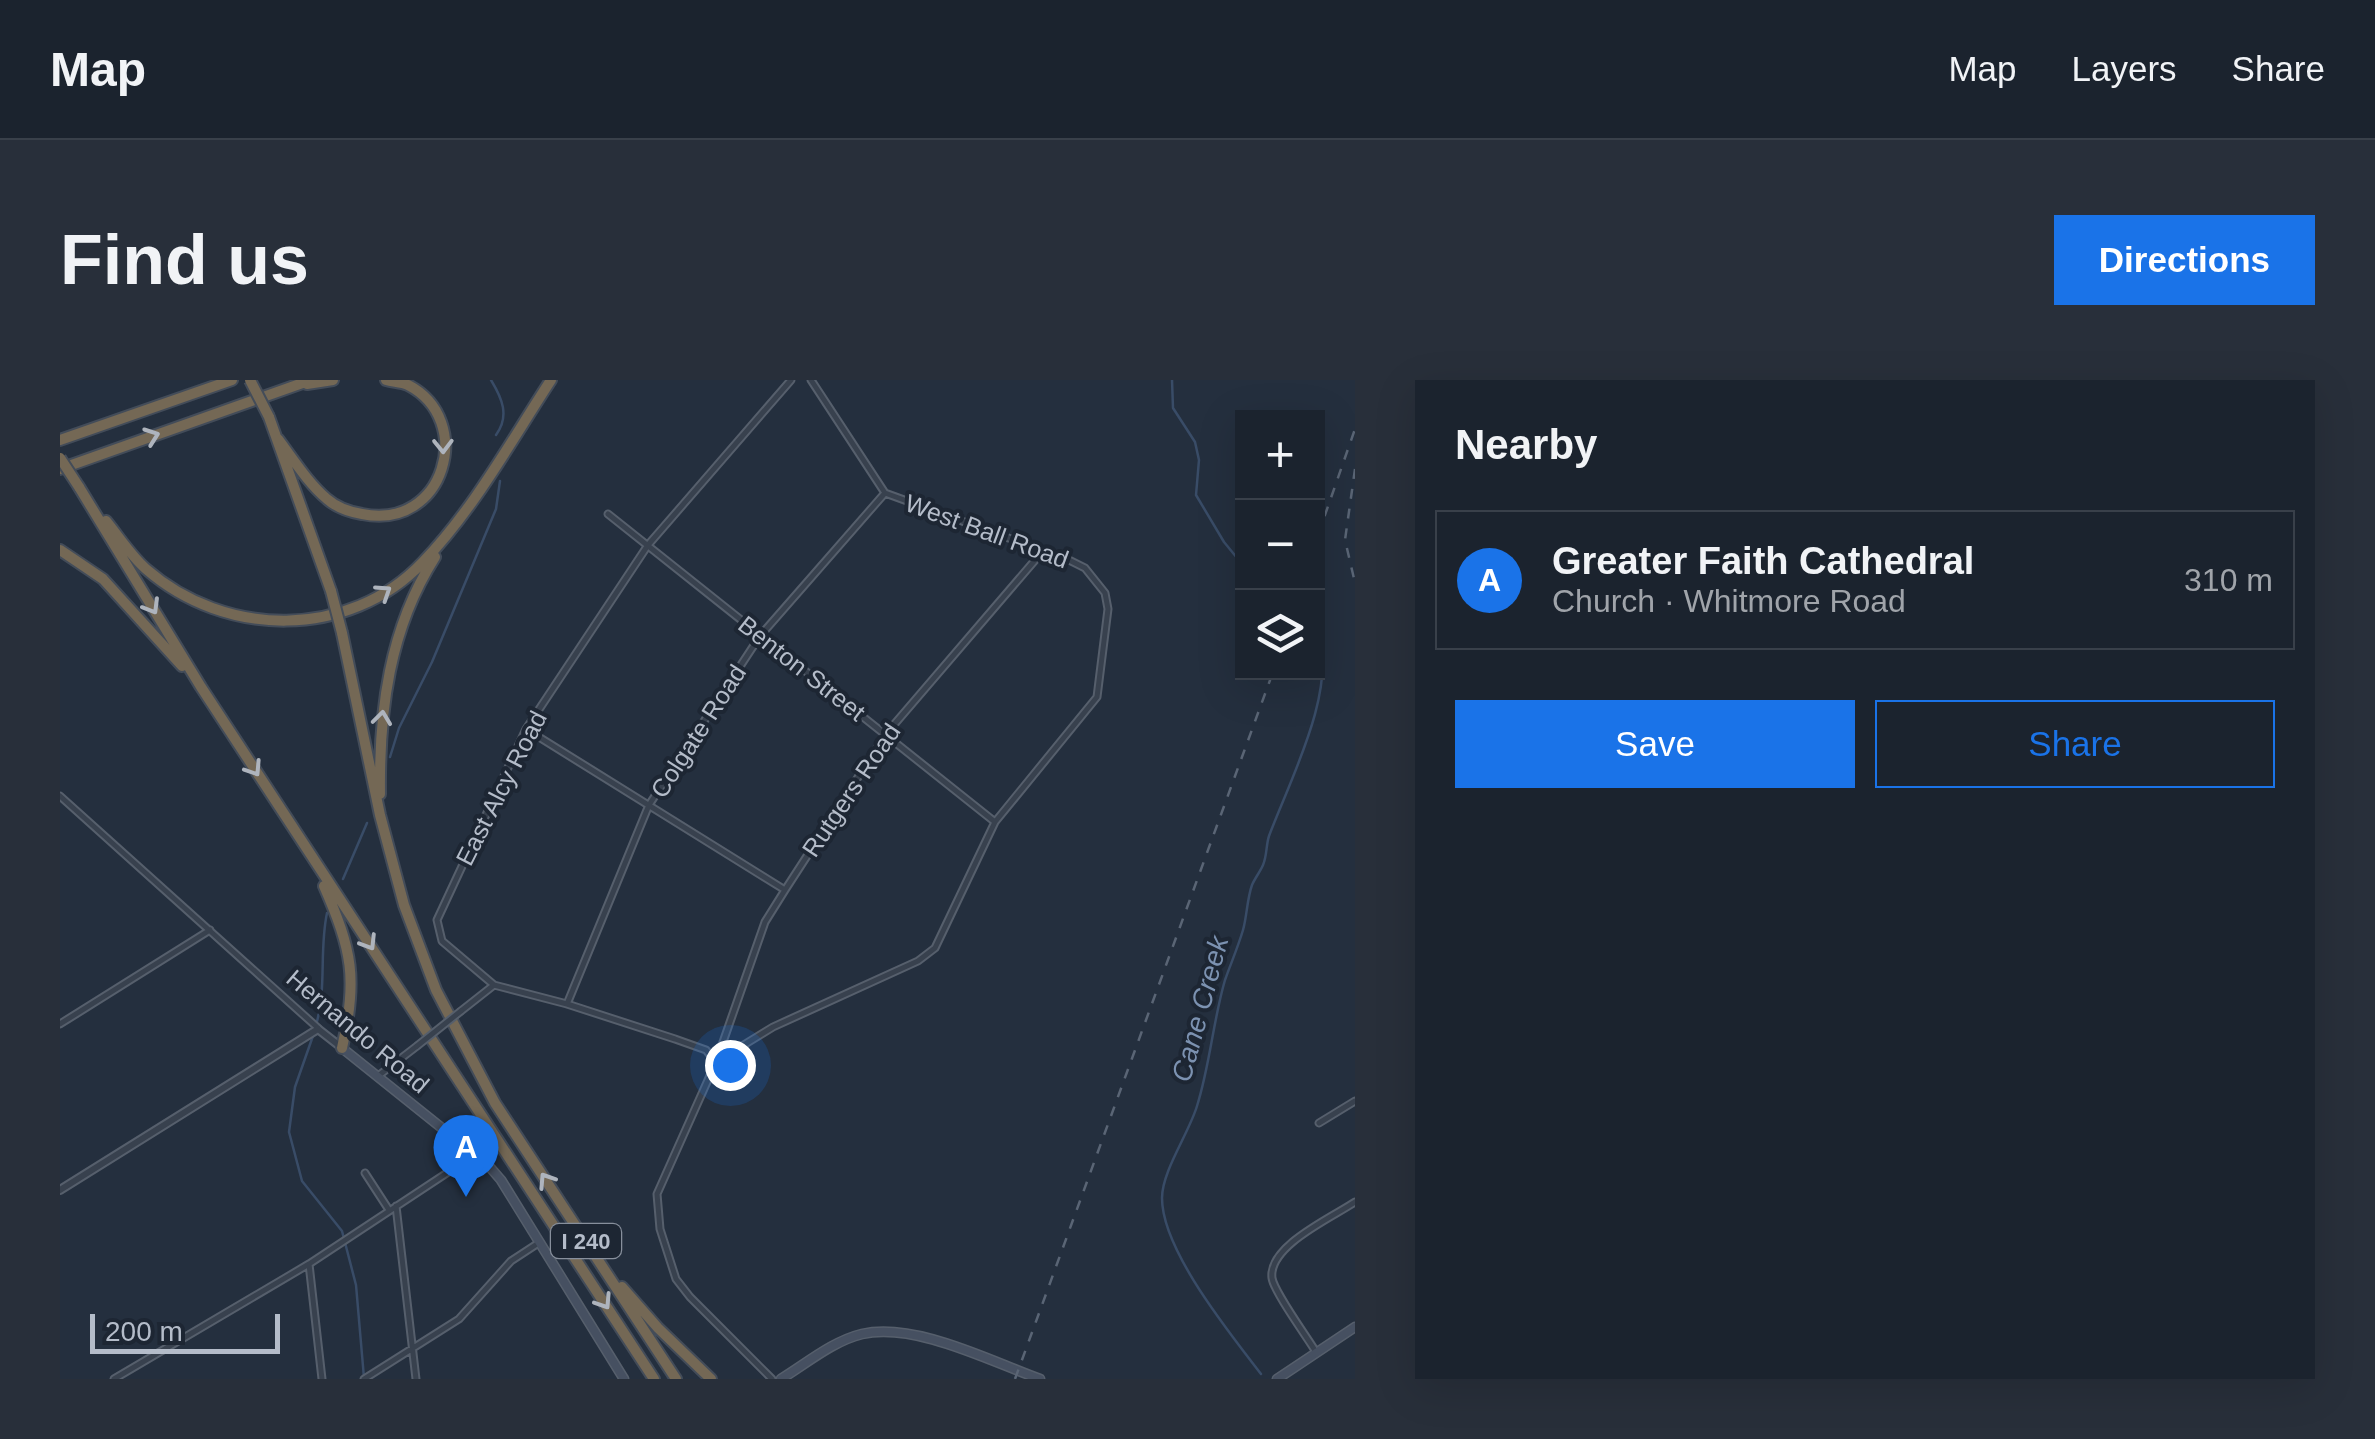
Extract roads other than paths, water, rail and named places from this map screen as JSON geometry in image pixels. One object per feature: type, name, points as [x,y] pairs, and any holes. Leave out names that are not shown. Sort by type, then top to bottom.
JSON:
[{"type":"highway","points":[[60,440],[232,380]]},
{"type":"highway","name":"I 240","points":[[250,380],[278,439],[331,592],[380,816],[404,905],[436,990],[495,1102],[676,1379]]},
{"type":"highway","points":[[60,469],[311,380]]},
{"type":"highway","points":[[291,387],[333,380]]},
{"type":"highway","points":[[278,439],[328,500],[352,512],[377,517],[401,514],[423,502],[445,460],[445,433],[434,408],[409,386],[386,380]]},
{"type":"highway","points":[[380,816],[380,731],[388,668],[421,582],[551,380]]},
{"type":"highway","points":[[60,458],[201,688]]},
{"type":"highway","points":[[81,490],[144,567],[177,592],[203,606],[258,621],[303,620],[358,608],[422,564],[461,516]]},
{"type":"highway","points":[[60,550],[103,579],[201,688]]},
{"type":"highway","name":"I 240","points":[[201,688],[654,1379]]},
{"type":"highway","points":[[314,862],[343,934],[352,972],[351,1007],[342,1048]]},
{"type":"highway","points":[[602,1266],[658,1328],[712,1379]]},
{"type":"main road","name":"Hernando Road","points":[[342,1048],[501,1180],[624,1379]]},
{"type":"main road","points":[[1278,1379],[1355,1327]]},
{"type":"main road","points":[[782,1379],[838,1343],[862,1334],[893,1331],[917,1335],[1040,1379]]},
{"type":"street","name":"East Alcy Road","points":[[494,984],[442,942],[437,920],[526,730],[648,546],[791,380]]},
{"type":"street","name":"West Ball Road","points":[[811,380],[884,493],[1086,568],[1105,593],[1108,608],[1097,697],[1013,796],[996,822]]},
{"type":"street","name":"Colgate Road","points":[[567,1004],[649,804],[760,636],[884,493]]},
{"type":"street","name":"Benton Street","points":[[608,514],[996,822]]},
{"type":"street","name":"Rutgers Road","points":[[772,1379],[676,1279],[660,1229],[657,1194],[716,1062],[765,922],[784,890],[886,734],[1043,551]]},
{"type":"street","points":[[526,730],[784,890]]},
{"type":"street","name":"Hernando Road","points":[[60,796],[342,1048]]},
{"type":"street","points":[[378,1076],[494,984],[706,1050],[716,1062],[774,1026],[928,955],[996,822]]},
{"type":"street","points":[[60,1024],[210,930]]},
{"type":"street","points":[[60,1190],[318,1029]]},
{"type":"street","points":[[1319,1124],[1355,1101]]},
{"type":"street","points":[[114,1379],[309,1264],[462,1163],[470,1151]]},
{"type":"street","points":[[365,1173],[389,1210]]},
{"type":"street","points":[[1316,1352],[1272,1281],[1273,1265],[1281,1250],[1355,1202]]},
{"type":"street","points":[[396,1206],[416,1379]]},
{"type":"street","points":[[364,1379],[459,1318],[510,1261],[540,1242]]},
{"type":"street","points":[[309,1264],[322,1379]]},
{"type":"waterway","points":[[491,380],[503,407],[503,421],[496,435]]},
{"type":"waterway","name":"Cane Creek","points":[[1172,380],[1173,408],[1195,442],[1199,460],[1196,495],[1235,555]]},
{"type":"waterway","points":[[390,757],[399,728],[432,662],[496,509],[500,481]]},
{"type":"waterway","name":"Cane Creek","points":[[1261,1374],[1185,1265],[1165,1219],[1162,1198],[1166,1176],[1197,1106],[1221,996],[1243,930],[1252,885],[1299,763],[1322,680]]},
{"type":"waterway","points":[[343,879],[367,823]]},
{"type":"waterway","points":[[316,1025],[327,913]]},
{"type":"waterway","points":[[314,1033],[295,1087],[289,1132],[302,1181],[342,1231],[356,1285],[364,1378]]},
{"type":"railway","points":[[1325,515],[1355,429]]},
{"type":"railway","points":[[1355,469],[1345,540],[1355,583]]},
{"type":"railway","points":[[1015,1379],[1270,680]]},
{"type":"place","name":"Greater Faith Cathedral","points":[[466,1197]]}]
